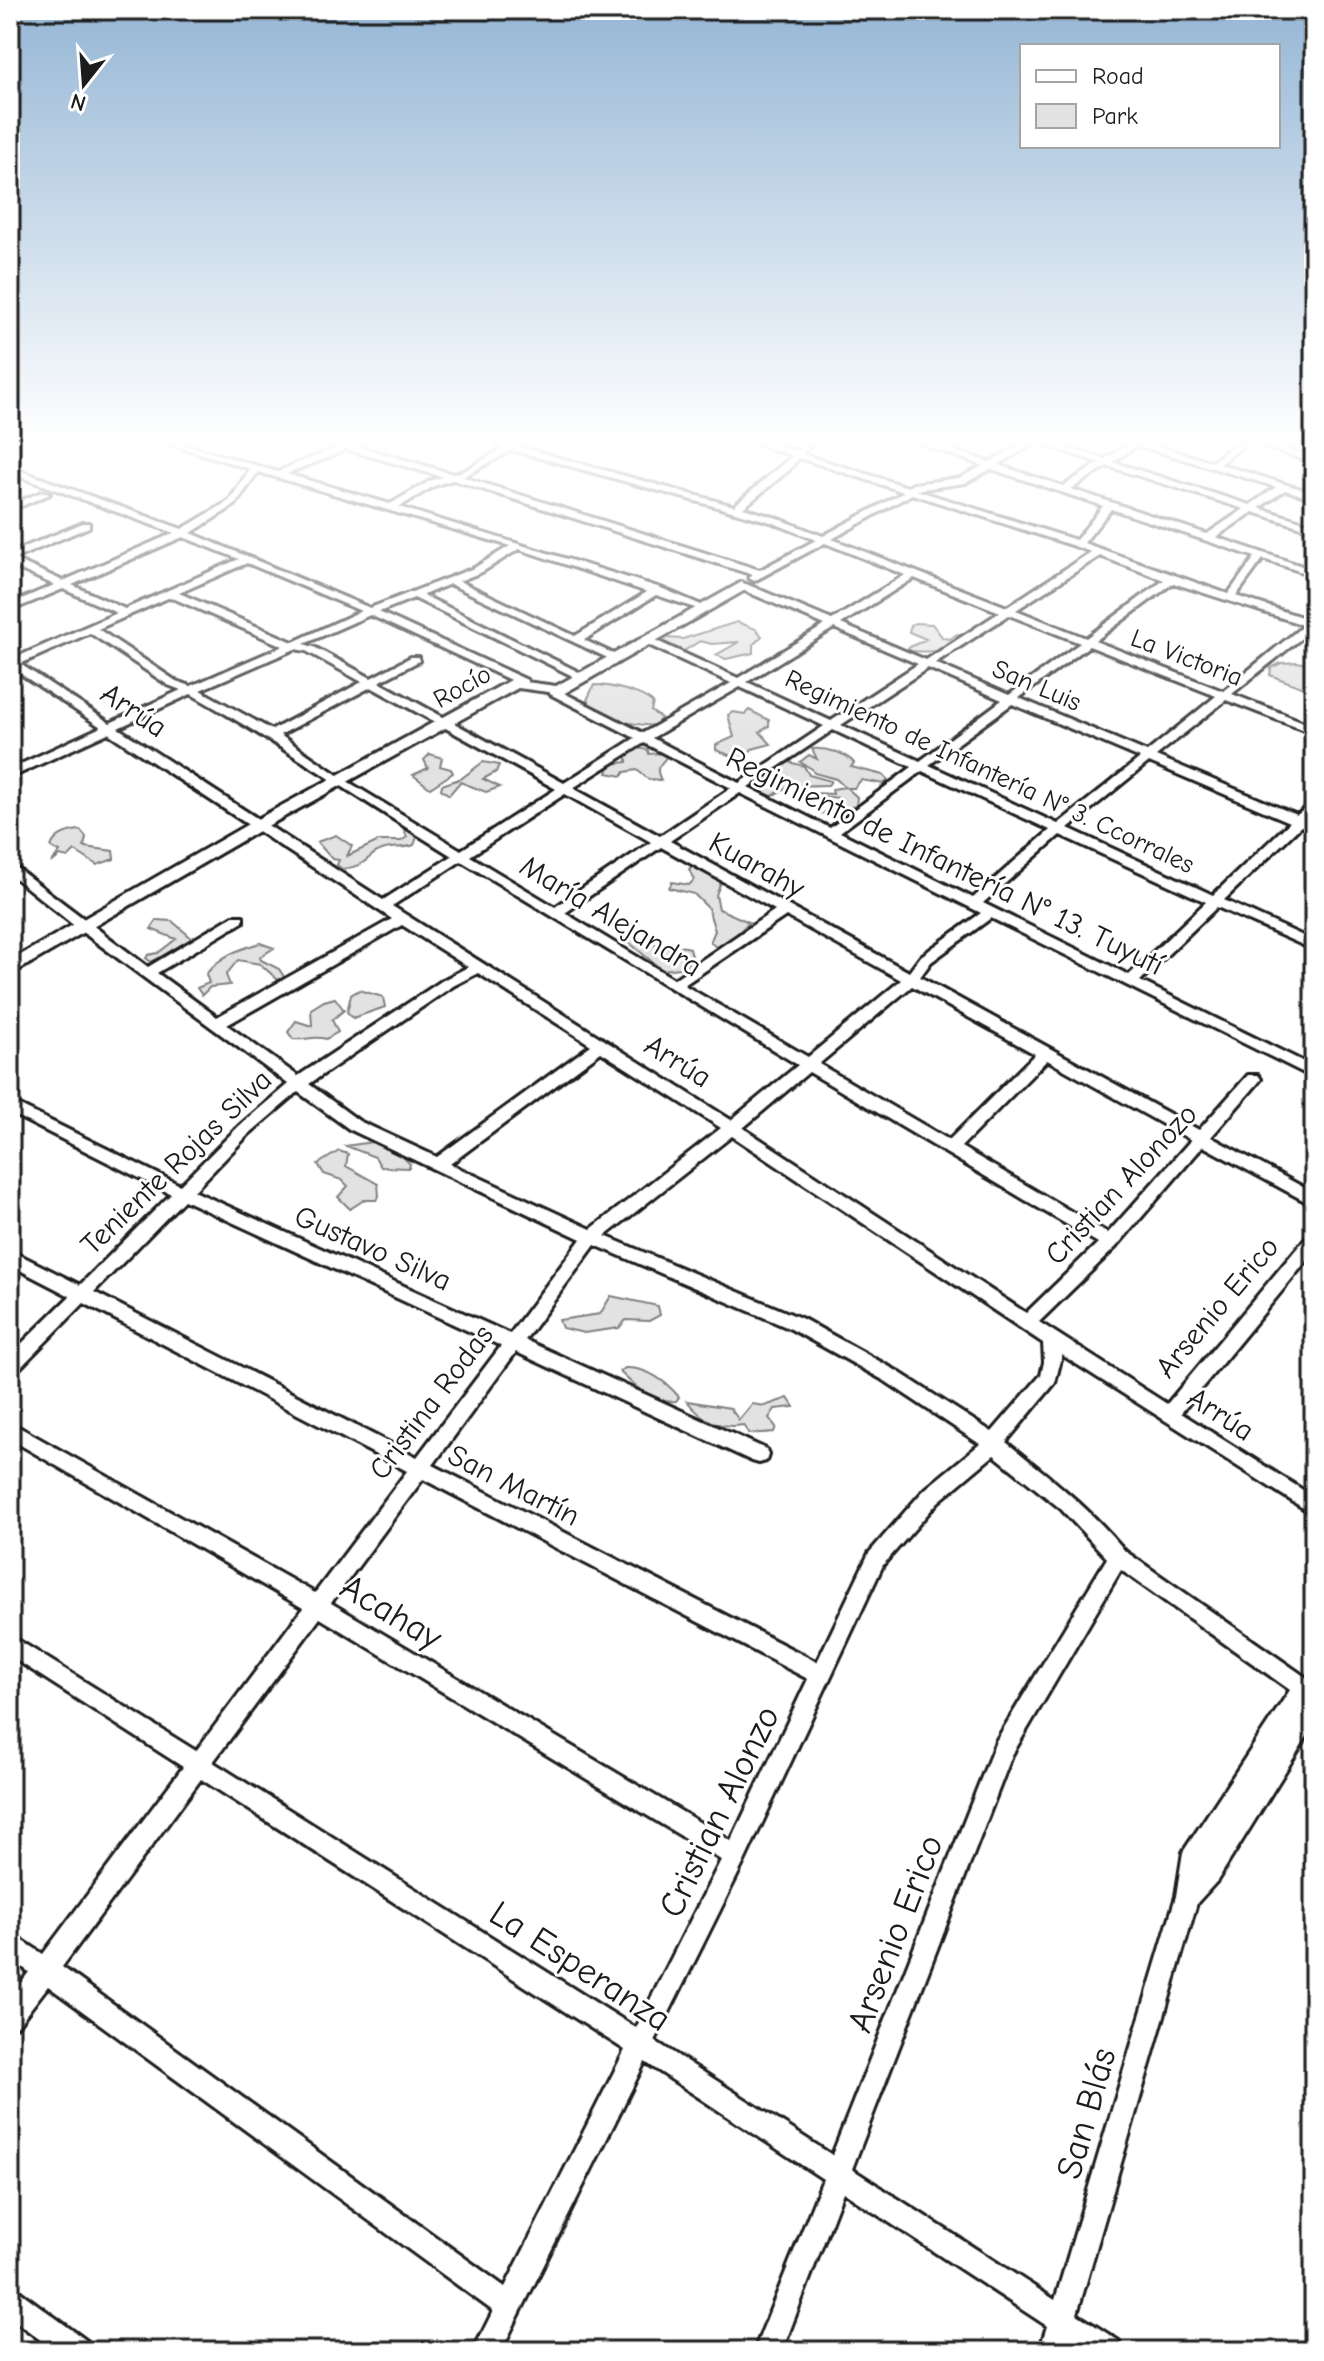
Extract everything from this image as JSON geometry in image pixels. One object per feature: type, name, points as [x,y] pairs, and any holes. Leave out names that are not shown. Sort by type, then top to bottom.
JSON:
[{"type":"main road","points":[[554,692],[742,586]]},
{"type":"main road","name":"Rocío","points":[[10,969],[256,826],[523,682],[554,692]]},
{"type":"street","points":[[10,608],[135,554]]},
{"type":"street","points":[[232,554],[523,682]]},
{"type":"street","points":[[11,772],[369,612],[478,570],[503,554]]},
{"type":"street","points":[[546,554],[701,607]]},
{"type":"street","points":[[698,554],[761,574]]},
{"type":"street","points":[[742,586],[797,554]]},
{"type":"street","name":"La Victoria","points":[[858,554],[1314,730]]},
{"type":"street","points":[[555,913],[831,726],[1096,554]]},
{"type":"street","points":[[1105,554],[1313,625]]},
{"type":"street","points":[[1255,554],[1314,573]]},
{"type":"street","points":[[1230,598],[1260,556]]},
{"type":"street","points":[[10,559],[125,613]]},
{"type":"street","points":[[11,663],[246,560]]},
{"type":"street","points":[[383,906],[647,740],[676,727],[682,718],[912,575]]},
{"type":"street","points":[[832,832],[1172,579]]},
{"type":"street","points":[[449,580],[614,658]]},
{"type":"street","name":"San Luis","points":[[742,586],[1314,827]]},
{"type":"street","points":[[576,640],[657,590]]},
{"type":"street","points":[[414,594],[581,677]]},
{"type":"street","name":"Kuarahy","points":[[167,595],[177,596],[295,646],[310,649],[564,792],[1314,1200]]},
{"type":"street","points":[[976,903],[1058,830],[1223,694],[1313,625]]},
{"type":"street","name":"María Alejandra","points":[[91,629],[172,683],[191,690],[272,735],[338,781],[674,985],[1110,1242]]},
{"type":"street","name":"Regimiento de Infantería N° 3. Ccorrales","points":[[646,640],[1314,946]]},
{"type":"street","points":[[272,735],[415,659]]},
{"type":"street","name":"Arrúa","points":[[11,663],[256,826],[732,1128],[1052,1340],[1314,1507]]},
{"type":"street","name":"Regimiento de Infantería N° 13. Tuyutí","points":[[554,692],[740,788],[1314,1072]]},
{"type":"street","points":[[1130,982],[1213,899],[1314,806]]},
{"type":"street","points":[[10,867],[82,925],[354,1125],[592,1237],[797,1324],[891,1376],[993,1444],[1068,1503],[1118,1557],[1311,1696]]},
{"type":"street","points":[[674,985],[785,910]]},
{"type":"street","name":"Cristina Rodas","points":[[10,2017],[592,1237],[808,1065],[911,979],[926,959],[992,911]]},
{"type":"street","points":[[149,972],[238,919]]},
{"type":"street","points":[[217,1024],[402,919]]},
{"type":"street","name":"Teniente Rojas Silva","points":[[10,1367],[244,1130],[298,1084],[448,983],[478,967]]},
{"type":"street","points":[[440,1163],[601,1045]]},
{"type":"street","points":[[950,1149],[1046,1052]]},
{"type":"street","name":"Cristian Alonozo","points":[[1027,1323],[1110,1242],[1253,1079]]},
{"type":"street","name":"Gustavo Silva","points":[[10,1106],[181,1192],[759,1455]]},
{"type":"street","name":"Arsenio Erico","points":[[1169,1414],[1314,1240]]},
{"type":"street","name":"San Martín","points":[[10,1257],[822,1675]]},
{"type":"street","name":"Cristian Alonzo","points":[[487,2351],[735,1856],[876,1559],[931,1496],[993,1444],[1049,1378],[1053,1362],[1052,1340]]},
{"type":"street","name":"Acahay","points":[[10,1430],[317,1605],[735,1856]]},
{"type":"street","name":"Arsenio Erico","points":[[768,2351],[1004,1749],[1118,1557]]},
{"type":"street","name":"La Esperanza","points":[[10,1645],[640,2045],[1109,2351]]},
{"type":"street","name":"San Blás","points":[[1053,2351],[1187,1896],[1209,1873],[1311,1696]]},
{"type":"street","points":[[10,1944],[509,2306]]},
{"type":"street","points":[[10,2300],[77,2351]]},
{"type":"green space","points":[[737,622],[756,629],[762,636],[753,645],[753,653],[726,659],[716,655],[739,642],[712,644],[700,641],[682,652],[664,641],[667,638],[683,639]]},
{"type":"green space","points":[[915,623],[932,624],[943,638],[950,639],[957,634],[963,636],[946,649],[911,651],[908,648],[926,639],[909,632]]},
{"type":"green space","points":[[1281,663],[1314,665],[1314,692],[1270,675],[1271,668]]},
{"type":"green space","points":[[594,685],[634,692],[653,703],[651,711],[661,718],[655,726],[608,717],[587,700]]},
{"type":"green space","points":[[749,710],[769,720],[769,726],[760,732],[771,744],[752,749],[742,760],[716,750],[716,745],[734,737],[728,715],[733,712],[745,714]]},
{"type":"green space","points":[[634,747],[648,750],[649,754],[667,756],[658,769],[661,780],[648,779],[637,770],[625,772],[622,776],[607,773],[610,764],[627,762],[627,752]]},
{"type":"green space","points":[[812,749],[840,753],[854,763],[851,767],[883,775],[888,780],[884,784],[861,780],[854,788],[847,788],[857,797],[856,806],[824,813],[841,798],[812,793],[833,794],[832,789],[845,787],[836,779],[814,773],[800,762],[809,755],[817,759]]},
{"type":"green space","points":[[430,754],[442,758],[440,766],[451,769],[453,773],[430,788],[413,775],[428,768],[424,760]]},
{"type":"green space","points":[[483,762],[499,765],[496,772],[483,779],[500,787],[486,792],[460,782],[449,795],[441,789],[442,785],[462,778]]},
{"type":"green space","points":[[789,762],[804,766],[809,775],[831,781],[828,785],[789,786],[772,796],[759,790],[762,781],[775,776],[775,771]]},
{"type":"green space","points":[[80,830],[86,837],[84,847],[113,851],[114,859],[97,865],[75,851],[68,858],[60,856],[51,863],[60,852],[51,847],[56,839]]},
{"type":"green space","points":[[404,830],[419,832],[414,845],[382,850],[363,863],[342,869],[337,865],[339,860],[332,859],[317,842],[336,835],[352,846],[347,856],[379,841],[401,841],[407,837]]},
{"type":"green space","points":[[694,865],[722,879],[716,895],[719,909],[749,922],[725,946],[716,947],[710,942],[715,931],[708,908],[694,894],[669,888],[672,882],[689,885],[694,880],[689,869]]},
{"type":"green space","points":[[157,920],[172,921],[195,941],[151,962],[146,958],[148,955],[158,953],[176,939],[151,929]]},
{"type":"green space","points":[[624,935],[666,947],[690,948],[693,960],[680,968],[662,970]]},
{"type":"green space","points":[[260,943],[274,948],[260,957],[261,960],[279,969],[286,980],[277,979],[260,964],[238,960],[226,975],[230,985],[210,987],[202,995],[197,988],[209,983],[206,974],[218,962]]},
{"type":"green space","points":[[359,990],[383,997],[385,1007],[353,1018],[347,1012],[351,995]]},
{"type":"green space","points":[[335,998],[344,1010],[332,1020],[338,1032],[326,1039],[293,1039],[288,1032],[296,1021],[312,1026],[311,1009]]},
{"type":"green space","points":[[372,1142],[403,1157],[410,1164],[409,1168],[381,1167],[375,1157],[346,1146]]},
{"type":"green space","points":[[339,1151],[348,1154],[346,1166],[378,1184],[379,1196],[376,1200],[364,1200],[350,1209],[338,1197],[348,1186],[342,1180],[324,1174],[318,1164]]},
{"type":"green space","points":[[611,1296],[658,1306],[660,1315],[649,1321],[626,1320],[619,1328],[584,1333],[562,1328],[559,1320],[600,1314]]},
{"type":"green space","points":[[625,1368],[655,1376],[679,1397],[676,1401],[667,1401],[645,1393],[620,1372]]},
{"type":"green space","points":[[788,1398],[794,1407],[775,1409],[769,1418],[776,1427],[774,1432],[749,1434],[743,1425],[726,1426],[712,1422],[687,1401],[730,1408],[739,1420],[752,1404],[765,1406]]}]
